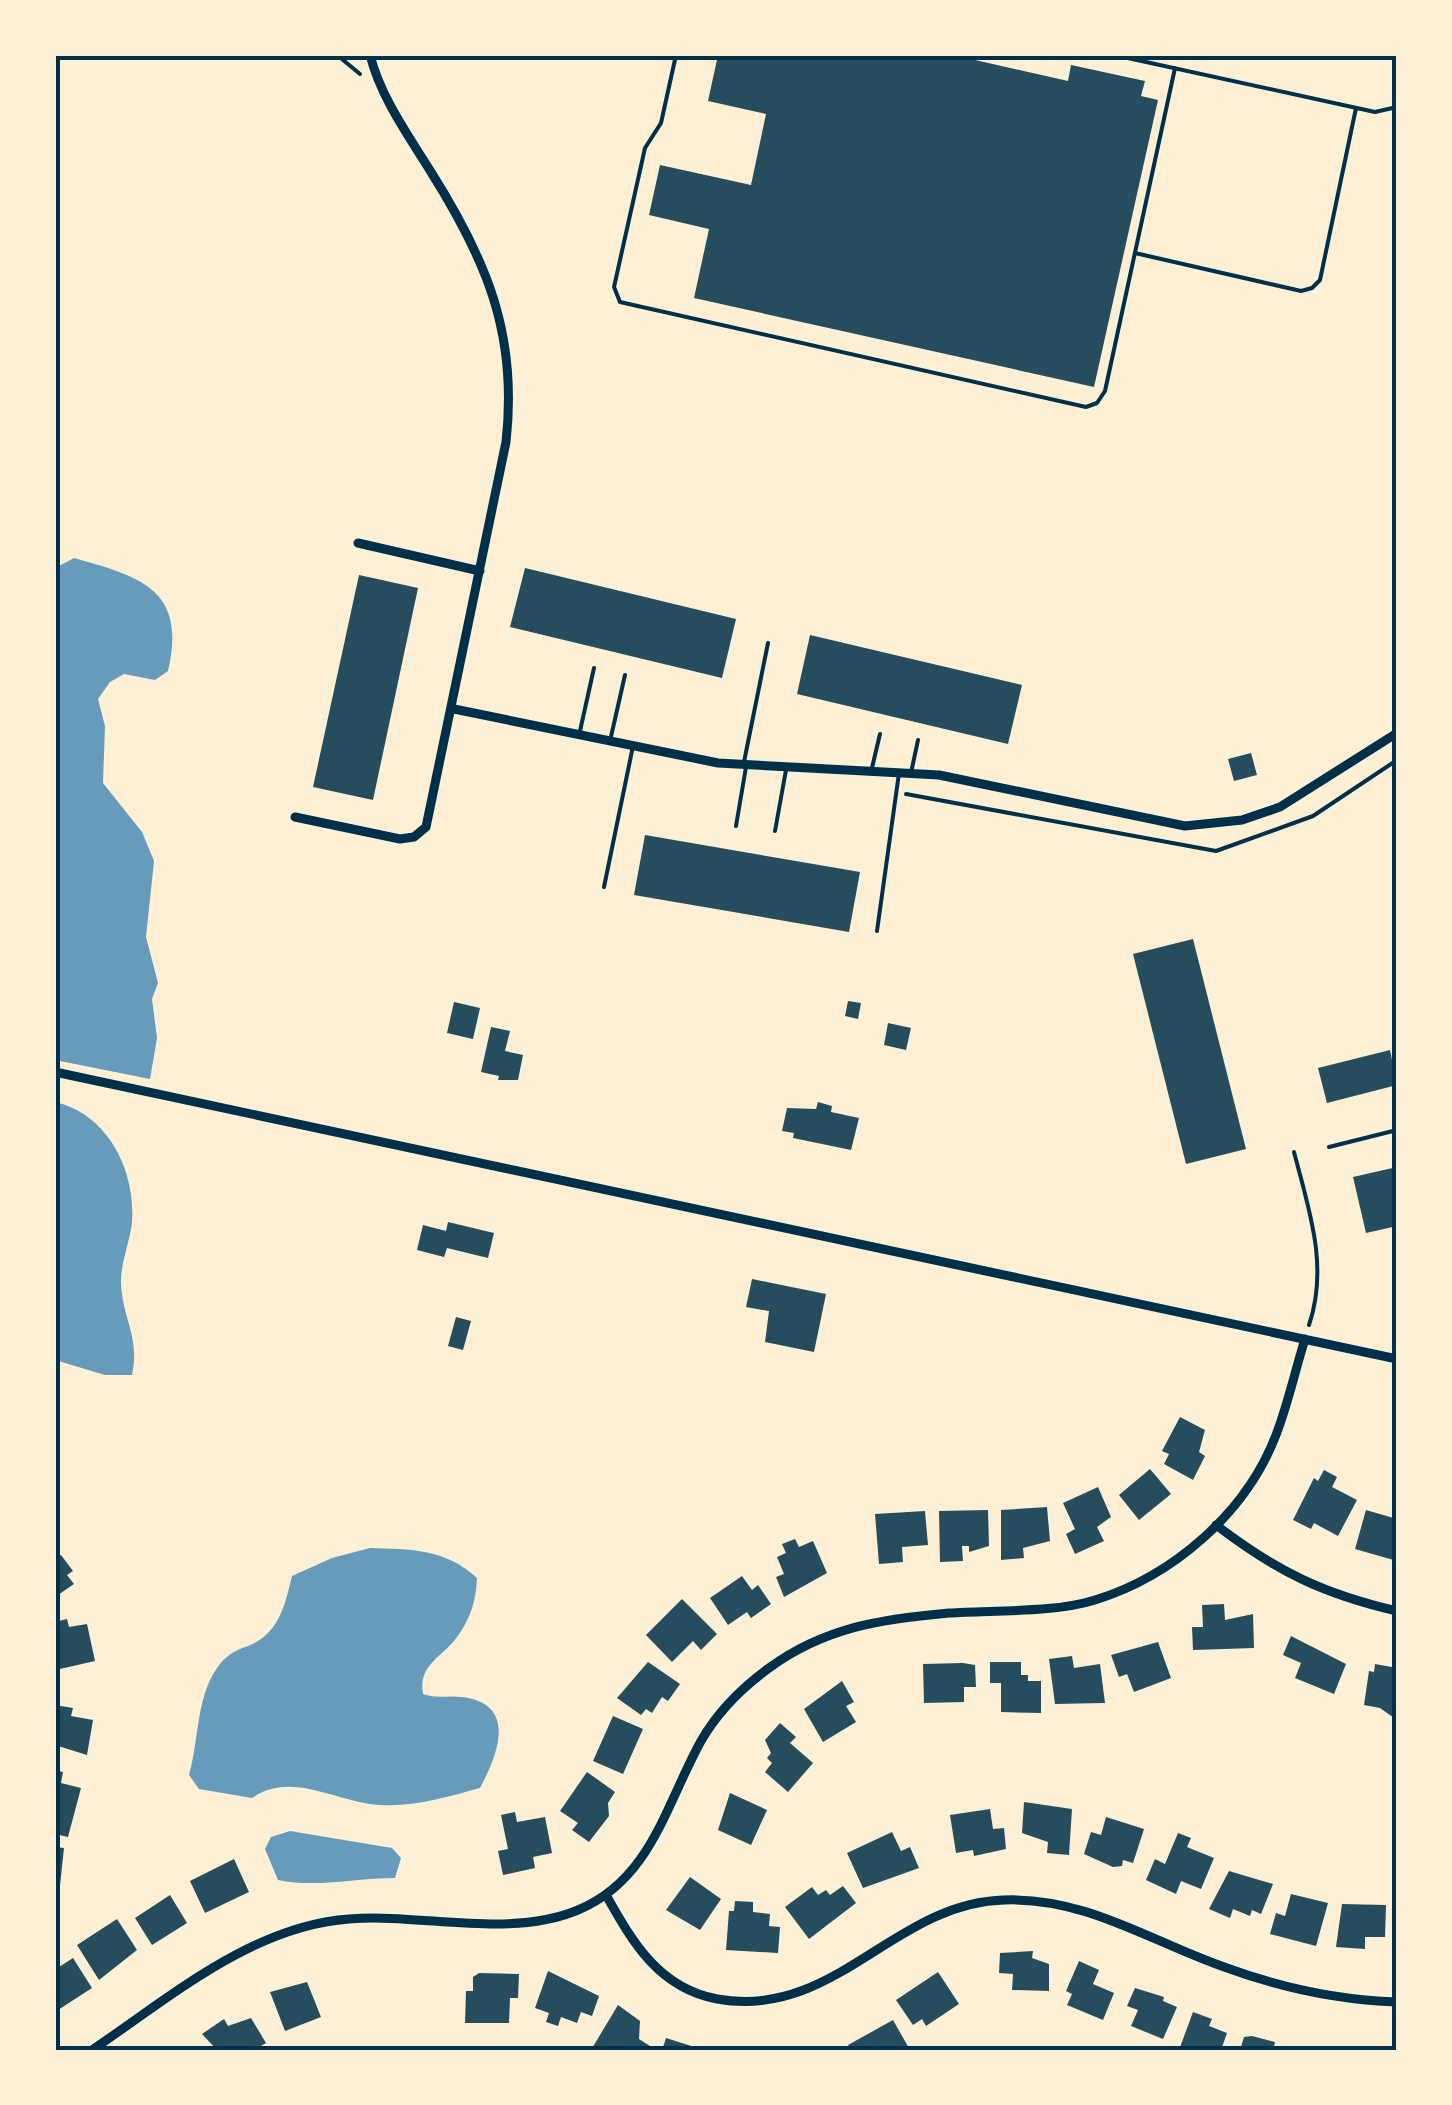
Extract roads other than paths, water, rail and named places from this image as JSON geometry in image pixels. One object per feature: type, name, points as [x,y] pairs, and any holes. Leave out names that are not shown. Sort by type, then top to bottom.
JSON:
[{"type":"street","points":[[295,817],[400,839],[421,832],[430,820],[506,442],[512,392],[506,339],[491,285],[467,232],[397,118],[370,55]]},
{"type":"street","points":[[358,543],[480,571]]},
{"type":"street","points":[[454,709],[744,767],[911,773],[1166,824],[1223,824],[1262,815],[1297,798],[1397,733]]},
{"type":"street","points":[[55,1072],[1397,1358]]},
{"type":"street","points":[[92,2050],[257,1943],[301,1928],[345,1919],[391,1917],[548,1920],[606,1895],[649,1849],[716,1719],[750,1684],[793,1652],[873,1620],[1092,1601],[1162,1571],[1227,1516],[1275,1438],[1305,1339]]},
{"type":"street","points":[[1216,1526],[1270,1566],[1339,1598],[1397,1612]]},
{"type":"street","points":[[606,1895],[634,1944],[676,1986],[736,2002],[770,2002],[805,1993],[946,1911],[1002,1900],[1070,1905],[1109,1917],[1226,1968],[1315,1995],[1397,2002]]},
{"type":"lane","points":[[676,55],[661,123],[645,148],[614,288],[625,305],[1086,407],[1096,403],[1105,391],[1174,68]]},
{"type":"lane","points":[[1114,55],[1375,112],[1397,107]]},
{"type":"lane","points":[[1135,253],[1301,291],[1312,288],[1320,280],[1356,108]]},
{"type":"lane","points":[[736,826],[768,643]]},
{"type":"lane","points":[[579,734],[594,668]]},
{"type":"lane","points":[[610,741],[625,674]]},
{"type":"lane","points":[[871,772],[880,734]]},
{"type":"lane","points":[[911,773],[918,740]]},
{"type":"lane","points":[[604,886],[633,746]]},
{"type":"lane","points":[[775,831],[786,770]]},
{"type":"lane","points":[[878,931],[899,773]]},
{"type":"water","points":[[74,558],[139,581],[165,605],[171,622],[168,671],[155,680],[124,674],[110,682],[98,699],[105,726],[103,783],[142,832],[154,861],[146,937],[158,983],[152,999],[157,1038],[150,1079],[55,1060],[55,587],[59,566]]},
{"type":"water","points":[[55,1102],[74,1109],[104,1132],[115,1147],[129,1183],[132,1222],[121,1284],[133,1339],[132,1375],[105,1375],[55,1360]]},
{"type":"water","points":[[370,1548],[414,1550],[440,1556],[477,1578],[466,1623],[432,1662],[422,1684],[423,1694],[462,1697],[491,1709],[499,1732],[493,1760],[480,1788],[430,1801],[392,1805],[364,1803],[299,1787],[267,1790],[252,1798],[199,1789],[189,1775],[205,1693],[217,1668],[231,1654],[259,1641],[274,1626],[292,1576],[332,1558]]},
{"type":"water","points":[[290,1831],[392,1848],[401,1858],[395,1878],[322,1883],[278,1880],[265,1849],[271,1837]]}]
